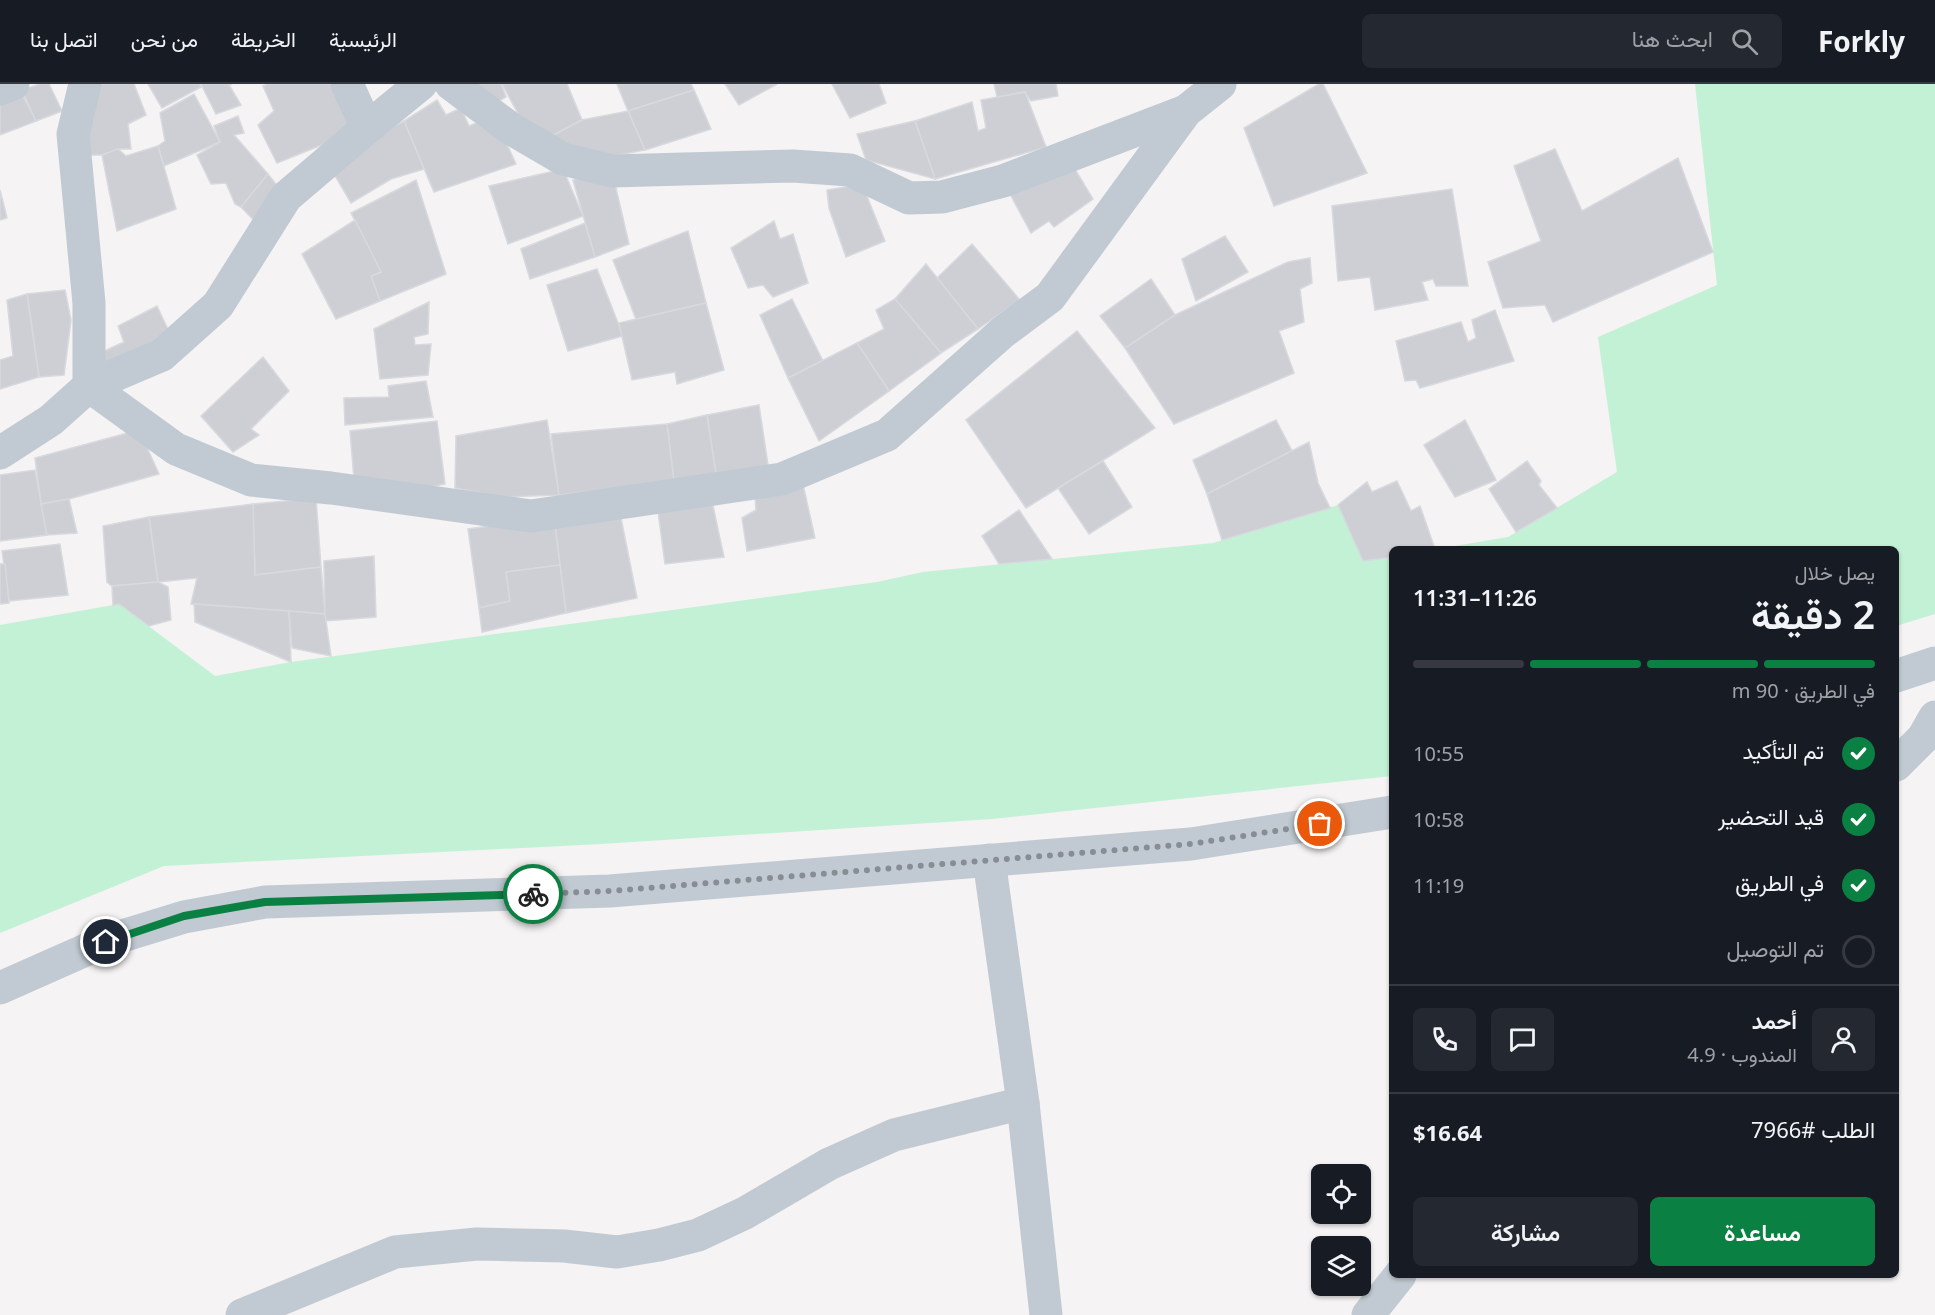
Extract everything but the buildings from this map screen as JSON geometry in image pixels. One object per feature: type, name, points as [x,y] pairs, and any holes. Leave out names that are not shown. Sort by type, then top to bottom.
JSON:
[{"type":"street","points":[[0,89],[13,84]]},
{"type":"street","points":[[85,84],[73,134],[89,303],[89,386]]},
{"type":"street","points":[[347,84],[368,128]]},
{"type":"street","points":[[0,453],[51,420],[89,386],[162,355],[218,305],[286,197],[421,84]]},
{"type":"street","points":[[451,84],[510,128],[563,159],[612,171],[793,166],[850,170],[909,198],[942,197],[1003,181],[1186,111]]},
{"type":"street","points":[[89,386],[176,449],[251,480],[331,488],[531,516],[782,479],[887,435],[1003,332],[1050,297],[1186,111],[1220,84]]},
{"type":"street","points":[[1899,675],[1935,663]]},
{"type":"street","points":[[1899,762],[1923,738],[1935,717]]},
{"type":"street","points":[[0,988],[106,942],[184,916],[265,902],[610,891],[1191,844],[1389,812]]},
{"type":"street","points":[[989,860],[1023,1103],[1046,1315]]},
{"type":"street","points":[[242,1315],[395,1252],[477,1244],[564,1246],[617,1252],[698,1235],[745,1214],[829,1164],[894,1135],[1023,1103]]},
{"type":"street","points":[[1368,1315],[1398,1278]]},
{"type":"green space","points":[[1695,84],[1935,84],[1935,614],[1899,625],[1899,546],[1455,546],[1508,537],[1617,472],[1598,337],[1717,285]]},
{"type":"green space","points":[[1338,505],[1363,561],[1389,557],[1389,776],[992,819],[601,844],[164,866],[0,933],[0,625],[119,604],[215,676],[291,662],[877,582],[923,572],[1213,543]]},
{"type":"way so far","points":[[533,894],[610,891],[1191,844],[1320,824]]},
{"type":"route","points":[[106,942],[184,916],[265,902],[533,894]]}]
